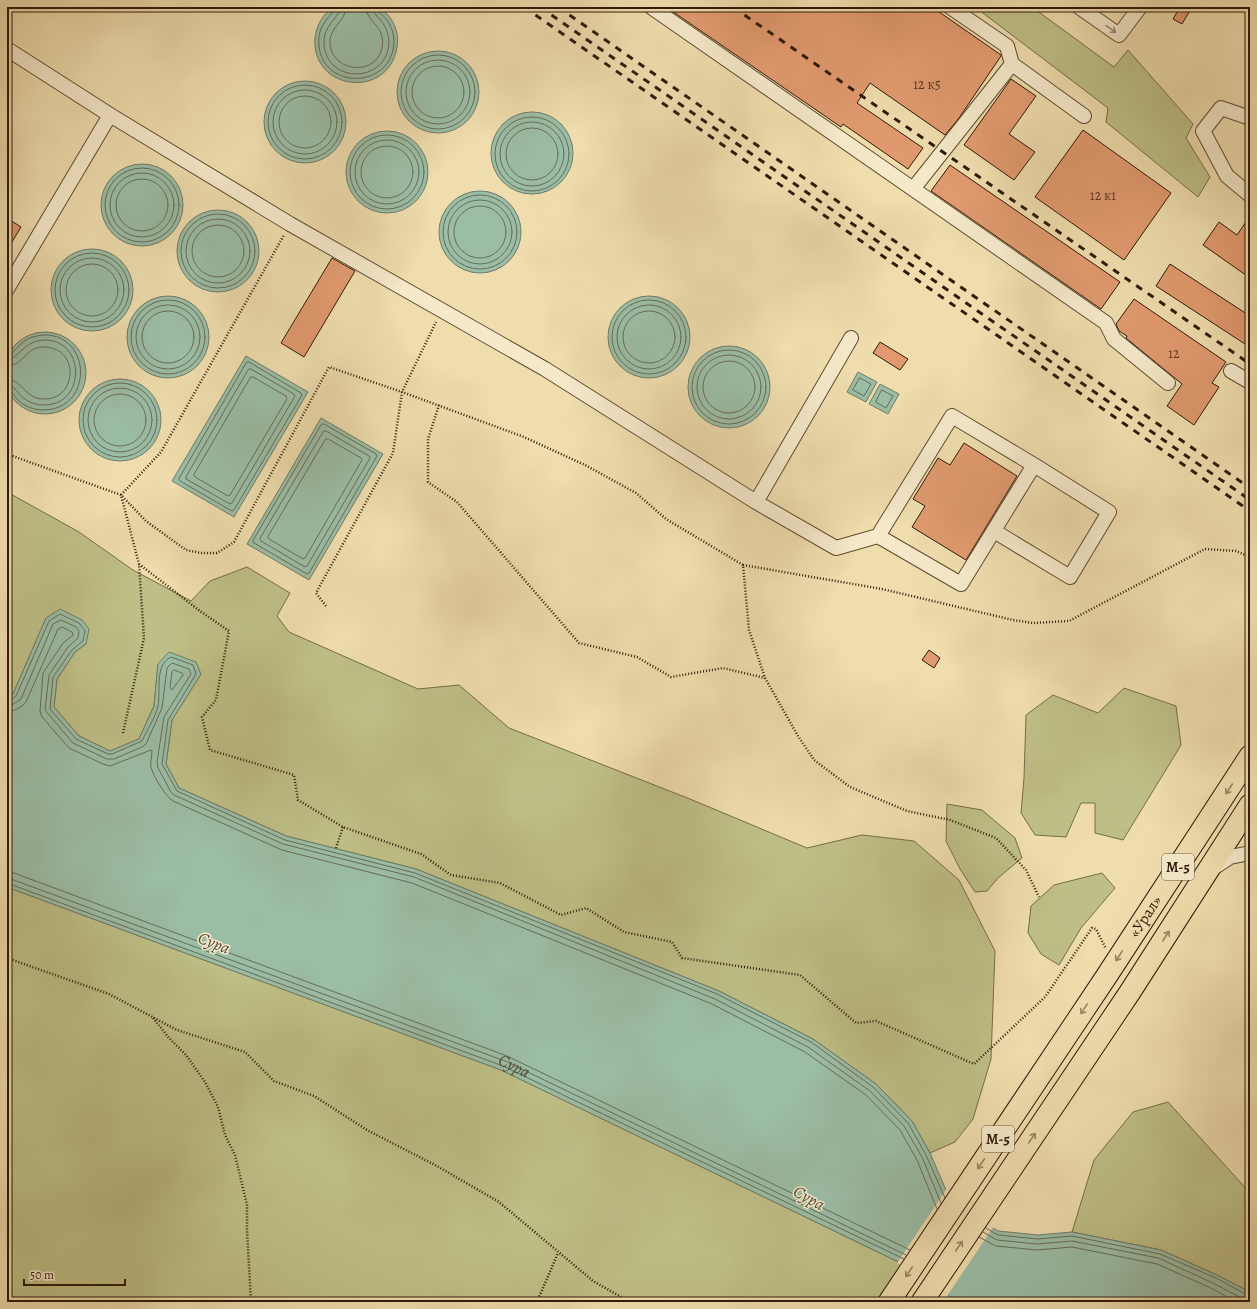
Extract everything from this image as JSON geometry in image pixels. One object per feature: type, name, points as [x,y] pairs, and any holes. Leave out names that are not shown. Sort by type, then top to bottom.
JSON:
[{"type":"highway","name":"«Урал»","points":[[889,1302],[1106,977],[1250,756]]},
{"type":"highway","name":"«Урал»","points":[[922,1302],[1130,992],[1250,805]]},
{"type":"lane","points":[[651,7],[1106,323],[1114,339],[1168,383]]},
{"type":"lane","points":[[950,7],[1007,46],[1012,64],[1084,116]]},
{"type":"lane","points":[[1079,7],[1119,35],[1140,7]]},
{"type":"lane","points":[[7,49],[110,115],[290,224],[545,369],[756,502],[836,548],[878,536],[952,416],[1110,512],[1070,577],[994,530]]},
{"type":"lane","points":[[912,189],[1012,64]]},
{"type":"lane","points":[[1250,118],[1221,108],[1203,131],[1227,176],[1250,195]]},
{"type":"lane","points":[[7,288],[110,115]]},
{"type":"lane","points":[[756,502],[852,338]]},
{"type":"lane","points":[[1230,371],[1250,382]]},
{"type":"lane","points":[[878,536],[961,584],[1034,465]]},
{"type":"lane","points":[[1203,878],[1224,860],[1230,857],[1250,853]]},
{"type":"path","points":[[121,495],[161,452],[290,224]]},
{"type":"path","points":[[326,606],[316,593],[393,453],[402,392],[442,310]]},
{"type":"path","points":[[7,454],[121,495],[146,521],[186,550],[201,554],[217,553],[234,542],[330,367],[439,405],[524,437],[585,465],[636,493],[666,519],[743,565],[882,589],[1013,620],[1033,623],[1069,621],[1205,550],[1236,551],[1250,556]]},
{"type":"path","points":[[439,405],[428,439],[428,482],[457,502],[579,643],[636,657],[670,677],[723,668],[766,678]]},
{"type":"path","points":[[121,495],[139,564],[144,638],[123,733]]},
{"type":"path","points":[[139,564],[200,611],[229,631],[216,700],[202,717],[210,750],[294,774],[298,800],[343,827],[421,854],[451,875],[500,883],[561,915],[586,908],[624,932],[672,942],[682,958],[800,975],[856,1023],[876,1021],[974,1064],[1045,996],[1092,928],[1096,929],[1109,955]]},
{"type":"path","points":[[743,565],[749,630],[766,678],[798,736],[814,760],[850,786],[864,793],[907,811],[950,820],[996,838],[1026,870],[1039,897]]},
{"type":"path","points":[[336,848],[343,827]]},
{"type":"path","points":[[7,958],[109,994],[177,1030],[245,1052],[274,1081],[314,1096],[367,1130],[437,1166],[499,1202],[593,1281],[630,1302]]},
{"type":"path","points":[[151,1016],[169,1038],[186,1055],[205,1082],[218,1107],[226,1135],[235,1155],[247,1205],[251,1302]]},
{"type":"path","points":[[537,1302],[558,1253]]},
{"type":"green space","points":[[975,7],[1032,7],[1114,67],[1128,50],[1193,124],[1186,138],[1210,177],[1198,197],[1106,122],[1108,108]]},
{"type":"green space","points":[[7,492],[79,532],[133,570],[191,601],[210,581],[247,567],[290,593],[277,616],[289,632],[418,689],[459,685],[509,728],[690,799],[807,848],[862,835],[914,841],[959,880],[995,951],[991,1059],[973,1119],[955,1142],[930,1153],[912,1121],[876,1084],[813,1039],[719,991],[416,869],[286,836],[179,788],[166,764],[172,720],[201,674],[158,664],[154,706],[139,739],[110,751],[79,736],[54,707],[57,679],[75,652],[86,644],[46,618],[13,694],[7,697]]},
{"type":"green space","points":[[1124,688],[1176,706],[1181,745],[1123,840],[1095,833],[1095,803],[1081,803],[1066,837],[1035,835],[1021,813],[1024,778],[1026,715],[1053,695],[1098,713]]},
{"type":"green space","points":[[947,804],[982,810],[1015,838],[1022,858],[998,878],[987,891],[975,892],[960,869],[946,841]]},
{"type":"green space","points":[[1102,873],[1115,888],[1081,928],[1059,965],[1041,954],[1028,933],[1031,906],[1054,885]]},
{"type":"green space","points":[[7,887],[501,1070],[909,1267],[883,1302],[7,1302]]},
{"type":"green space","points":[[1168,1102],[1250,1193],[1250,1292],[1217,1275],[1161,1250],[1072,1232],[1094,1160],[1133,1112]]},
{"type":"water","points":[[333,7],[379,7],[391,19],[396,30],[398,41],[397,47],[391,64],[380,75],[366,81],[352,82],[337,78],[325,69],[317,56],[315,38],[321,21],[326,13]]},
{"type":"water","points":[[430,51],[446,51],[461,58],[472,69],[479,84],[479,100],[476,108],[467,121],[454,130],[446,133],[430,133],[415,126],[404,115],[397,100],[397,84],[404,69],[415,58]]},
{"type":"water","points":[[297,81],[313,81],[328,88],[339,99],[346,114],[346,130],[343,138],[334,151],[321,160],[313,163],[297,163],[282,156],[271,145],[264,130],[264,114],[271,99],[282,88]]},
{"type":"water","points":[[524,112],[540,112],[555,119],[566,130],[573,145],[573,161],[570,169],[561,182],[548,191],[540,194],[524,194],[509,187],[498,176],[491,161],[491,145],[498,130],[509,119]]},
{"type":"water","points":[[379,131],[395,131],[410,138],[421,149],[428,164],[428,180],[425,188],[416,201],[403,210],[395,213],[379,213],[364,206],[353,195],[346,180],[346,164],[353,149],[364,138]]},
{"type":"water","points":[[134,164],[150,164],[165,171],[176,182],[183,197],[183,213],[180,221],[171,234],[158,243],[150,246],[134,246],[119,239],[108,228],[101,213],[101,197],[108,182],[119,171]]},
{"type":"water","points":[[472,191],[488,191],[503,198],[514,209],[521,224],[521,240],[518,248],[509,261],[496,270],[488,273],[472,273],[457,266],[446,255],[439,240],[439,224],[446,209],[457,198]]},
{"type":"water","points":[[210,210],[226,210],[241,217],[252,228],[259,243],[259,259],[256,267],[247,280],[234,289],[226,292],[210,292],[195,285],[184,274],[177,259],[177,243],[184,228],[195,217]]},
{"type":"water","points":[[84,249],[100,249],[115,256],[126,267],[133,282],[133,298],[130,306],[121,319],[108,328],[100,331],[84,331],[69,324],[58,313],[51,298],[51,282],[58,267],[69,256]]},
{"type":"water","points":[[160,296],[176,296],[191,303],[202,314],[209,329],[209,345],[206,353],[197,366],[184,375],[176,378],[160,378],[145,371],[134,360],[127,345],[127,329],[134,314],[145,303]]},
{"type":"water","points":[[641,296],[657,296],[672,303],[683,314],[690,329],[690,345],[687,353],[678,366],[665,375],[657,378],[641,378],[626,371],[615,360],[608,345],[608,329],[615,314],[626,303]]},
{"type":"water","points":[[45,332],[61,335],[74,344],[83,357],[86,373],[83,389],[74,402],[61,411],[45,414],[29,411],[16,402],[7,389],[4,373],[7,357],[16,344],[29,335]]},
{"type":"water","points":[[721,346],[737,346],[752,353],[763,364],[770,379],[770,395],[767,403],[758,416],[745,425],[737,428],[721,428],[706,421],[695,410],[688,395],[688,379],[695,364],[706,353]]},
{"type":"water","points":[[246,356],[308,392],[234,517],[172,481]]},
{"type":"water","points":[[858,372],[877,382],[866,402],[847,392]]},
{"type":"water","points":[[112,379],[128,379],[143,386],[154,397],[161,412],[161,428],[158,436],[149,449],[136,458],[128,461],[112,461],[97,454],[86,443],[79,428],[79,412],[86,397],[97,386]]},
{"type":"water","points":[[880,384],[899,394],[888,414],[869,404]]},
{"type":"water","points":[[321,418],[383,454],[309,580],[247,544]]},
{"type":"water","name":"Сура","points":[[60,609],[82,620],[89,629],[86,644],[75,652],[57,679],[54,707],[79,736],[110,751],[139,739],[154,706],[158,664],[169,652],[196,662],[201,674],[172,720],[166,764],[179,788],[286,836],[416,869],[719,991],[813,1039],[876,1084],[912,1121],[930,1153],[952,1204],[998,1231],[1038,1235],[1072,1232],[1161,1250],[1217,1275],[1250,1292],[1250,1302],[958,1302],[909,1267],[501,1070],[7,887],[7,697],[13,694],[46,618]]},
{"type":"pier","points":[[947,1188],[953,1203],[994,1226],[947,1296],[908,1268],[897,1263]]},
{"type":"building","points":[[666,7],[932,7],[1001,56],[959,118],[945,135],[870,83],[857,103],[923,148],[908,169],[843,124],[841,127]]},
{"type":"building","points":[[1180,7],[1192,7],[1182,24],[1173,19]]},
{"type":"building","points":[[1011,79],[1036,96],[1009,134],[1035,152],[1014,180],[964,145]]},
{"type":"building","points":[[1083,130],[1171,193],[1124,260],[1035,197]]},
{"type":"building","points":[[950,165],[1120,282],[1101,309],[931,191]]},
{"type":"building","points":[[1250,216],[1250,278],[1203,245],[1219,222],[1237,235]]},
{"type":"building","points":[[7,218],[21,227],[7,250]]},
{"type":"building","points":[[332,258],[355,271],[304,357],[281,343]]},
{"type":"building","points":[[1170,264],[1250,316],[1250,336],[1245,344],[1156,286]]},
{"type":"building","points":[[1134,299],[1226,362],[1212,383],[1219,387],[1194,425],[1167,406],[1182,384],[1126,338],[1127,336],[1119,331],[1116,324]]},
{"type":"building","points":[[880,342],[908,359],[900,370],[873,353]]},
{"type":"building","points":[[964,443],[1017,476],[966,560],[912,527],[925,506],[913,499],[938,458],[950,465]]},
{"type":"building","points":[[929,650],[940,658],[934,668],[922,660]]},
{"type":"railway","points":[[524,7],[1250,511]]},
{"type":"railway","points":[[540,7],[1250,500]]},
{"type":"railway","points":[[558,7],[1250,488]]},
{"type":"railway","points":[[733,7],[1250,364]]}]
